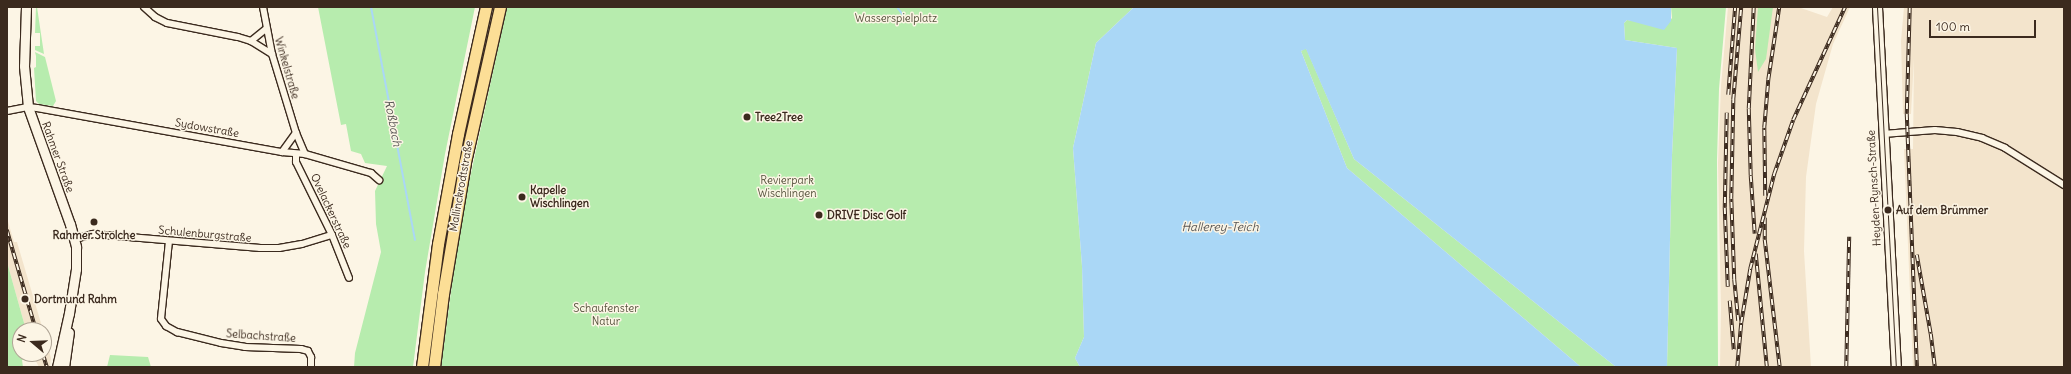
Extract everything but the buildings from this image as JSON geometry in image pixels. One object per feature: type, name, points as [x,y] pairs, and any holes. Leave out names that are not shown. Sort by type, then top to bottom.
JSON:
[{"type":"highway","name":"Mallinckrodtstraße","points":[[422,367],[439,236],[458,134],[486,7]]},
{"type":"highway","name":"Mallinckrodtstraße","points":[[434,367],[442,294],[465,162],[500,7]]},
{"type":"main road","name":"Rahmer Straße","points":[[26,7],[24,66],[28,107],[75,239],[77,261],[69,313],[57,367]]},
{"type":"main road","name":"Heyden-Rynsch-Straße","points":[[1877,7],[1896,367]]},
{"type":"main road","name":"Rahmer Straße","points":[[64,367],[70,324],[69,313]]},
{"type":"street","points":[[144,7],[154,17],[167,23],[251,41],[272,54]]},
{"type":"street","name":"Winkelstraße","points":[[263,7],[272,54],[296,133],[305,154]]},
{"type":"street","points":[[251,41],[266,29]]},
{"type":"street","points":[[7,111],[28,107]]},
{"type":"street","name":"Sydowstraße","points":[[28,107],[282,152],[305,154],[371,173],[379,180]]},
{"type":"street","points":[[1884,134],[1935,130],[1957,132],[1982,138],[2005,148],[2064,185]]},
{"type":"street","points":[[282,152],[296,133]]},
{"type":"street","name":"Ovelackerstraße","points":[[296,154],[296,162],[332,235],[348,278]]},
{"type":"street","name":"Schulenburgstraße","points":[[75,239],[93,234],[260,248],[279,248],[332,235]]},
{"type":"street","name":"Selbachstraße","points":[[169,241],[161,319],[166,326],[177,332],[221,343],[245,347],[301,349],[308,351],[311,357],[311,367]]},
{"type":"shaded area","points":[[1728,7],[1798,7],[1827,17],[1833,7],[1850,7],[1833,44],[1816,104],[1806,177],[1804,251],[1811,367],[1720,367],[1721,309],[1718,163],[1721,86]]},
{"type":"shaded area","points":[[1904,7],[2064,7],[2064,367],[1913,367],[1904,149],[1913,149],[1914,58],[1911,114],[1903,114],[1901,41]]},
{"type":"shaded area","points":[[7,218],[14,242],[17,242],[41,322],[24,322],[7,262]]},
{"type":"shaded area","points":[[36,362],[51,362],[50,367],[39,367]]},
{"type":"green space","points":[[36,7],[44,54],[35,50],[35,46],[40,46],[40,33],[35,33]]},
{"type":"green space","points":[[318,7],[475,7],[445,154],[425,272],[413,367],[354,367],[355,353],[381,252],[376,224],[375,191],[387,166],[365,163],[361,154],[351,151],[346,124],[341,125]]},
{"type":"green space","name":"Revierpark Wischlingen","points":[[507,7],[1134,7],[1096,43],[1073,148],[1082,266],[1084,337],[1075,358],[1080,367],[441,367],[460,224]]},
{"type":"green space","points":[[1671,7],[1726,7],[1719,89],[1717,160],[1718,367],[1667,367],[1672,155],[1677,48],[1625,40],[1624,23],[1627,20],[1666,25],[1672,18]]},
{"type":"green space","points":[[1758,7],[1773,7],[1766,59],[1758,72],[1755,49]]},
{"type":"green space","points":[[1306,48],[1354,159],[1616,367],[1581,367],[1347,168],[1301,51]]},
{"type":"green space","points":[[35,52],[45,57],[56,101],[53,106],[39,104],[36,101],[34,68],[36,67]]},
{"type":"green space","points":[[7,262],[24,322],[12,322],[12,362],[22,362],[23,367],[7,367]]},
{"type":"green space","points":[[110,355],[148,357],[151,367],[107,367]]},
{"type":"water","name":"Hallerey-Teich","points":[[1134,7],[1671,7],[1671,21],[1664,30],[1627,20],[1624,23],[1625,40],[1677,48],[1672,155],[1667,367],[1616,367],[1354,159],[1306,49],[1301,51],[1347,168],[1581,367],[1080,367],[1075,358],[1084,337],[1082,266],[1073,148],[1096,43]]},
{"type":"waterway","name":"Roßbach","points":[[371,7],[415,240]]},
{"type":"waterway","points":[[897,7],[905,18],[909,17],[915,20],[926,21],[936,20]]},
{"type":"tram line","points":[[1877,7],[1896,367]]},
{"type":"railway","points":[[1728,95],[1735,7]]},
{"type":"railway","points":[[1738,321],[1734,280],[1731,199],[1733,100],[1741,7]]},
{"type":"railway","points":[[1754,7],[1749,109],[1751,176],[1755,234]]},
{"type":"railway","points":[[1765,196],[1764,128],[1768,80],[1779,7]]},
{"type":"railway","points":[[1737,367],[1741,323],[1750,269],[1774,174],[1793,120],[1845,7]]},
{"type":"railway","points":[[1910,7],[1907,114],[1917,367]]},
{"type":"railway","points":[[1727,113],[1725,208],[1728,287]]},
{"type":"railway","points":[[1765,218],[1765,240],[1780,367]]},
{"type":"railway","points":[[7,230],[34,322]]},
{"type":"railway","points":[[1846,367],[1849,237]]},
{"type":"railway","points":[[1756,254],[1767,367]]},
{"type":"railway","points":[[1917,255],[1931,334],[1935,367]]},
{"type":"railway","points":[[1730,301],[1734,350]]},
{"type":"railway","points":[[45,362],[47,367]]},
{"type":"place","name":"Tree2Tree","points":[[747,117]]},
{"type":"place","name":"Kapelle Wischlingen","points":[[522,197]]},
{"type":"place","name":"Auf dem Brümmer","points":[[1888,210]]},
{"type":"place","name":"DRIVE Disc Golf","points":[[819,215]]},
{"type":"place","name":"Rahmer Strolche","points":[[94,222]]},
{"type":"place","name":"Dortmund Rahm","points":[[25,299]]},
{"type":"park label","name":"Wasserspielplatz","points":[[896,18]]},
{"type":"park label","name":"Schaufenster Natur","points":[[606,315]]}]
